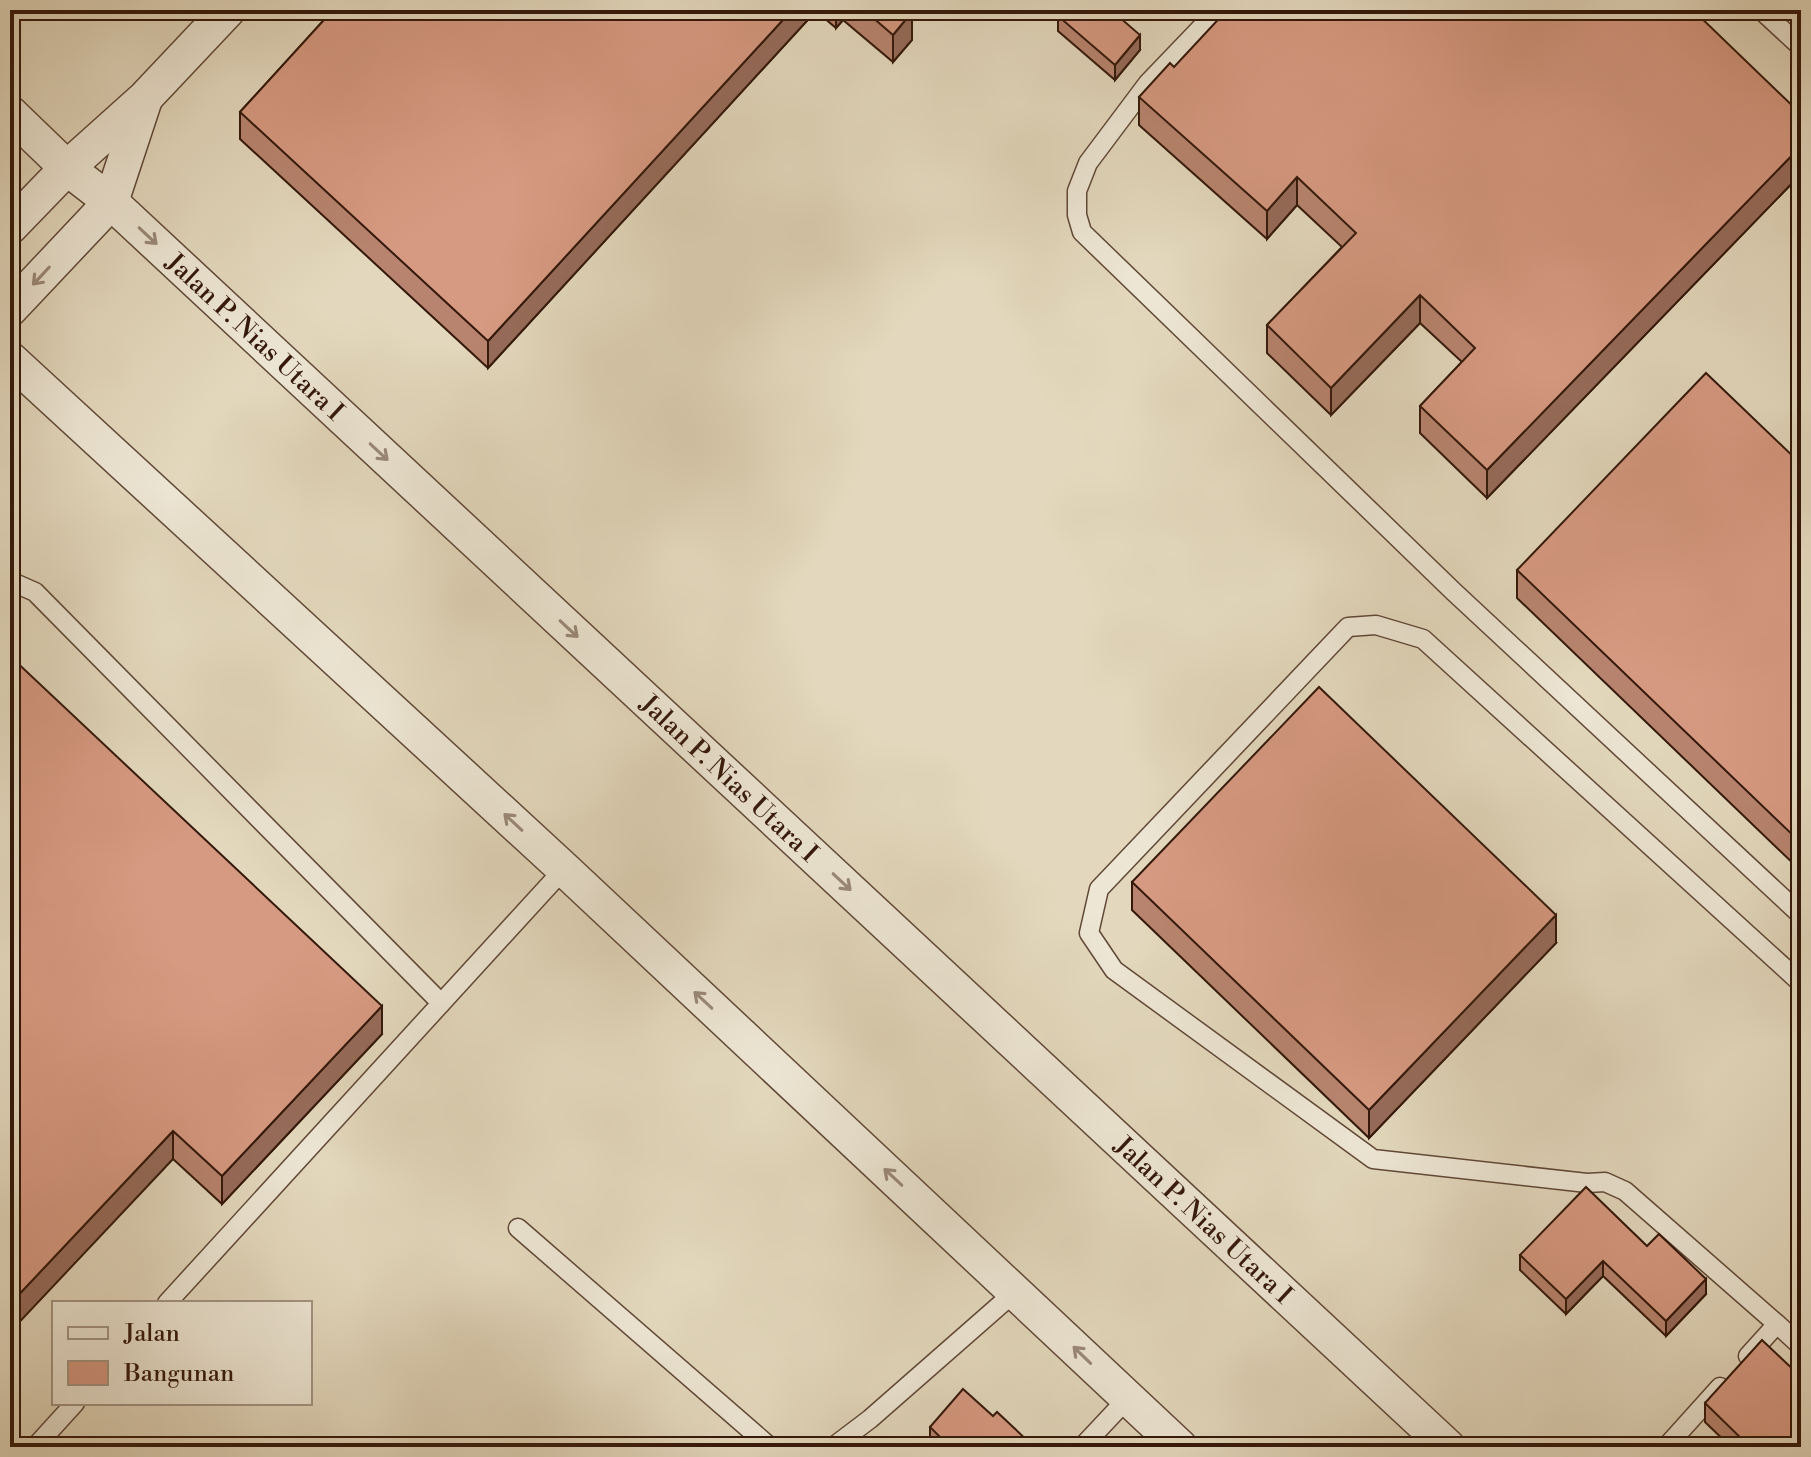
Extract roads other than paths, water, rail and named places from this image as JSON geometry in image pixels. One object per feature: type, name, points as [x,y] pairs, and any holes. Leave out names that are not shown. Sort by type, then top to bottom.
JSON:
[{"type":"street","points":[[10,227],[67,168],[145,98],[228,10]]},
{"type":"street","points":[[10,309],[111,202],[145,98]]},
{"type":"street","name":"Jalan P. Nias Utara I","points":[[10,113],[67,168],[111,202],[1448,1447]]},
{"type":"street","points":[[10,359],[564,869],[1180,1447]]},
{"type":"lane","points":[[1218,10],[1148,83],[1088,163],[1077,191],[1077,215],[1082,232],[1454,592],[1801,915]]},
{"type":"lane","points":[[1761,10],[1801,47]]},
{"type":"lane","points":[[10,581],[35,592],[441,1003]]},
{"type":"lane","points":[[1801,983],[1423,639],[1376,625],[1348,627],[1099,889],[1089,933],[1114,970],[1373,1159],[1587,1183],[1605,1182],[1625,1191],[1801,1346]]},
{"type":"lane","points":[[169,1301],[564,869]]},
{"type":"lane","points":[[518,1228],[770,1447]]},
{"type":"lane","points":[[833,1447],[870,1419],[1016,1291]]},
{"type":"lane","points":[[1666,1447],[1777,1324]]},
{"type":"lane","points":[[1082,1447],[1127,1399]]},
{"type":"lane","points":[[35,1447],[73,1405]]}]
